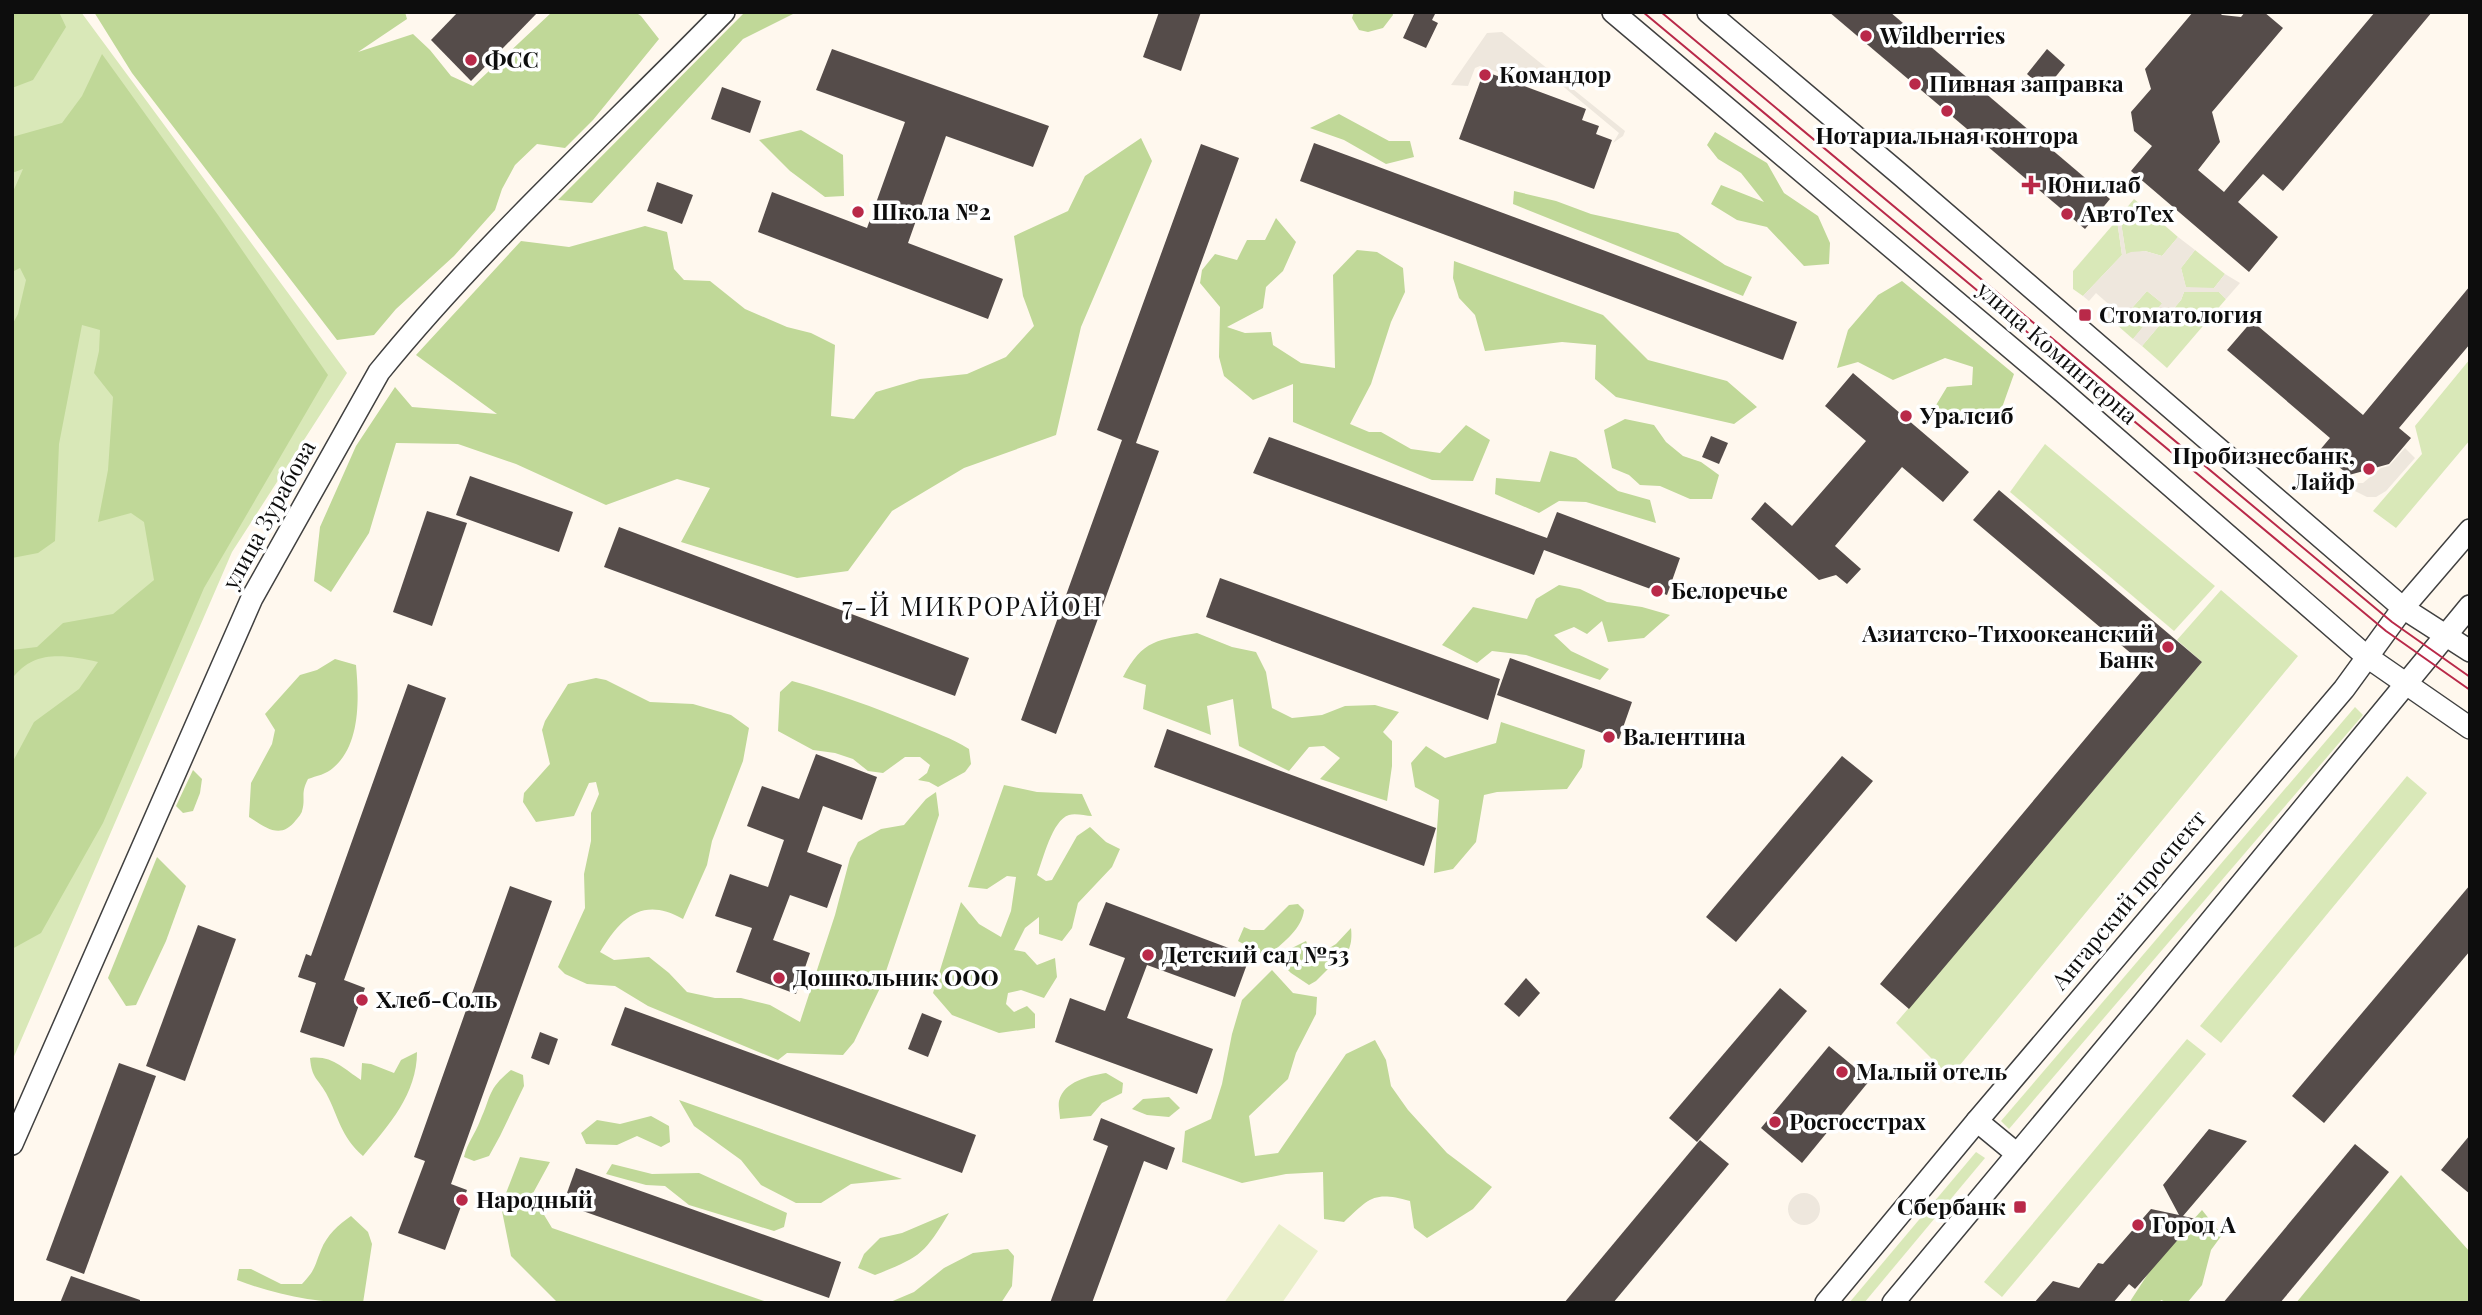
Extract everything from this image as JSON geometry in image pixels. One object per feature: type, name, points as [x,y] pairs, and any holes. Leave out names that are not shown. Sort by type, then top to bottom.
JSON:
[{"type":"street","name":"улица Зурабова","points":[[12,1144],[251,598],[379,372],[406,338],[503,232],[724,12]]},
{"type":"street","name":"улица Коминтерна","points":[[1613,12],[2063,392],[2366,656],[2470,728]]},
{"type":"street","name":"улица Коминтерна","points":[[1708,12],[2403,608],[2470,651]]},
{"type":"street","name":"Ангарский проспект","points":[[1826,1303],[2335,699],[2403,608],[2470,530]]},
{"type":"street","points":[[1892,1303],[2470,606]]},
{"type":"street","points":[[1977,1121],[2017,1154]]},
{"type":"green space","points":[[12,12],[81,12],[347,373],[232,552],[12,1061]]},
{"type":"green space","points":[[12,12],[59,12],[66,27],[33,80],[12,88]]},
{"type":"green space","points":[[94,12],[405,12],[407,19],[358,52],[413,34],[451,76],[473,86],[552,12],[635,12],[659,39],[593,120],[565,148],[537,144],[515,165],[502,189],[495,210],[454,256],[396,309],[374,335],[337,340],[132,73]]},
{"type":"green space","points":[[745,12],[797,12],[743,39],[592,203],[558,200]]},
{"type":"green space","points":[[1354,12],[1392,12],[1393,15],[1383,28],[1368,32],[1359,30],[1352,18]]},
{"type":"green space","points":[[102,54],[218,215],[328,375],[204,588],[103,823],[41,933],[12,949],[12,763],[34,722],[79,689],[98,662],[62,656],[40,659],[21,669],[12,679],[12,650],[37,647],[63,623],[113,614],[154,580],[144,522],[131,513],[98,522],[108,470],[113,397],[94,373],[100,330],[82,325],[59,444],[55,541],[38,553],[12,558],[12,325],[18,314],[26,280],[20,268],[12,272],[12,194],[23,169],[12,173],[12,137],[62,123],[82,96]]},
{"type":"green space","points":[[1339,114],[1389,141],[1410,141],[1414,157],[1386,164],[1344,140],[1310,128]]},
{"type":"green space","points":[[801,130],[843,155],[844,196],[825,197],[790,171],[759,140]]},
{"type":"green space","points":[[1715,132],[1767,163],[1784,193],[1818,216],[1830,243],[1829,264],[1804,266],[1767,227],[1737,220],[1711,204],[1721,185],[1764,202],[1741,173],[1718,159],[1707,145]]},
{"type":"green space","points":[[1141,138],[1152,161],[1081,327],[1056,435],[964,468],[892,511],[848,571],[797,578],[681,542],[710,488],[677,479],[606,505],[516,464],[458,444],[396,443],[369,533],[331,592],[314,581],[320,527],[356,446],[395,387],[412,407],[497,414],[416,355],[521,241],[569,247],[645,226],[667,232],[674,269],[684,280],[710,281],[745,309],[787,327],[811,333],[835,345],[831,416],[854,419],[876,392],[920,379],[967,374],[1006,357],[1034,326],[1023,296],[1014,236],[1068,211],[1085,176]]},
{"type":"green space","points":[[1514,191],[1556,201],[1591,214],[1678,233],[1725,265],[1752,277],[1743,296],[1513,204]]},
{"type":"green space","points":[[2134,199],[2178,237],[2162,256],[2145,251],[2126,255],[2120,216]]},
{"type":"green space","points":[[1276,218],[1296,242],[1283,271],[1266,287],[1263,308],[1227,327],[1245,333],[1271,332],[1273,345],[1301,363],[1335,368],[1333,275],[1357,250],[1377,252],[1403,268],[1405,292],[1391,322],[1371,384],[1350,424],[1369,432],[1381,432],[1411,449],[1440,453],[1466,425],[1490,440],[1473,481],[1432,480],[1293,422],[1293,384],[1253,400],[1224,376],[1219,357],[1220,307],[1200,283],[1202,270],[1215,254],[1237,260],[1247,240],[1265,240]]},
{"type":"green space","points":[[2117,220],[2122,255],[2083,296],[2073,289],[2073,271]]},
{"type":"green space","points":[[2195,250],[2225,274],[2214,288],[2186,288],[2181,268]]},
{"type":"green space","points":[[1454,261],[1603,315],[1648,360],[1727,381],[1757,407],[1734,424],[1616,397],[1595,379],[1596,345],[1562,342],[1485,351],[1475,315],[1459,298],[1453,278]]},
{"type":"green space","points":[[1902,281],[2014,374],[1999,416],[1960,422],[1930,415],[1947,387],[1972,385],[1973,367],[1945,358],[1893,380],[1858,362],[1837,368],[1848,330],[1878,295]]},
{"type":"green space","points":[[2147,291],[2163,304],[2133,339],[2117,325]]},
{"type":"green space","points":[[2184,292],[2219,292],[2226,299],[2167,368],[2142,346],[2181,300]]},
{"type":"green space","points":[[2470,359],[2470,440],[2396,528],[2373,511],[2422,454],[2415,426]]},
{"type":"green space","points":[[1625,419],[1654,425],[1666,442],[1683,456],[1701,462],[1719,475],[1712,499],[1690,499],[1660,486],[1640,485],[1629,475],[1612,468],[1604,430]]},
{"type":"green space","points":[[2045,444],[2215,586],[2174,631],[2010,492]]},
{"type":"green space","points":[[1550,451],[1576,458],[1618,491],[1650,500],[1656,523],[1586,502],[1559,501],[1539,513],[1495,494],[1496,478],[1540,482]]},
{"type":"green space","points":[[1559,585],[1580,589],[1607,602],[1642,607],[1670,615],[1644,638],[1608,642],[1602,621],[1587,634],[1574,627],[1554,635],[1571,651],[1609,669],[1600,680],[1526,655],[1492,651],[1477,663],[1442,645],[1473,607],[1527,619],[1536,599]]},
{"type":"green space","points":[[2221,590],[2298,656],[1950,1077],[1896,1023],[2202,662],[2177,640]]},
{"type":"green space","points":[[1197,633],[1232,647],[1256,652],[1266,672],[1272,708],[1292,718],[1322,715],[1345,706],[1375,705],[1399,712],[1383,732],[1392,741],[1387,801],[1320,779],[1340,758],[1324,746],[1309,747],[1289,771],[1239,746],[1233,699],[1207,706],[1211,735],[1143,709],[1146,685],[1123,677],[1130,664],[1153,643]]},
{"type":"green space","points":[[335,659],[356,665],[356,720],[349,747],[331,770],[308,779],[304,788],[302,812],[290,826],[279,831],[267,828],[249,817],[251,783],[272,744],[275,730],[265,714],[300,675],[317,670]]},
{"type":"green space","points":[[596,678],[606,680],[650,702],[693,704],[731,715],[749,728],[743,761],[712,841],[707,865],[683,919],[669,912],[644,910],[634,914],[616,929],[600,952],[614,960],[649,957],[687,992],[715,998],[741,998],[770,1005],[800,1022],[835,915],[850,858],[858,842],[881,829],[904,825],[926,799],[936,792],[939,815],[881,986],[854,1042],[843,1055],[787,1053],[778,1060],[648,1006],[615,986],[587,984],[565,974],[558,967],[585,908],[584,874],[591,841],[591,813],[599,794],[596,782],[589,783],[574,816],[536,822],[523,802],[524,793],[550,764],[542,730],[568,684]]},
{"type":"green space","points":[[792,681],[869,706],[949,738],[969,749],[971,764],[965,772],[938,787],[918,780],[927,773],[930,765],[920,757],[905,757],[883,773],[868,771],[853,759],[835,753],[813,750],[778,731],[780,692]]},
{"type":"green space","points":[[2355,707],[2363,715],[2009,1129],[2001,1121]]},
{"type":"green space","points":[[1501,722],[1585,750],[1582,767],[1567,789],[1484,795],[1476,842],[1453,869],[1434,873],[1439,800],[1415,787],[1411,763],[1426,746],[1445,758],[1496,743]]},
{"type":"green space","points":[[193,770],[202,779],[200,793],[193,811],[183,813],[176,806]]},
{"type":"green space","points":[[2407,776],[2427,793],[2221,1043],[2200,1026]]},
{"type":"green space","points":[[1004,785],[1037,792],[1082,794],[1092,816],[1069,815],[1058,824],[1037,875],[1046,881],[1052,880],[1077,836],[1090,827],[1106,842],[1120,849],[1112,867],[1078,903],[1072,928],[1062,941],[1039,934],[1039,917],[1025,928],[1014,950],[1025,952],[1037,965],[1055,958],[1057,977],[1044,998],[1021,990],[1008,993],[1006,1004],[1014,1012],[1027,1006],[1035,1014],[1035,1028],[999,1033],[952,1015],[933,993],[961,902],[979,924],[1001,937],[1011,911],[1016,877],[1007,876],[987,889],[968,887]]},
{"type":"green space","points":[[157,857],[186,886],[166,941],[136,1005],[126,1006],[108,978]]},
{"type":"green space","points":[[1298,904],[1304,910],[1299,924],[1267,957],[1238,941],[1244,927],[1264,930],[1289,905]]},
{"type":"green space","points":[[1351,928],[1351,940],[1345,958],[1338,967],[1334,963],[1309,985],[1284,966],[1290,949],[1306,941],[1313,958],[1336,944]]},
{"type":"green space","points":[[1272,970],[1293,993],[1317,997],[1316,1014],[1296,1053],[1288,1079],[1249,1116],[1255,1156],[1278,1153],[1346,1054],[1375,1040],[1386,1060],[1391,1086],[1408,1110],[1447,1153],[1492,1187],[1473,1209],[1427,1238],[1414,1228],[1410,1201],[1398,1198],[1373,1199],[1344,1222],[1324,1219],[1323,1172],[1286,1174],[1242,1183],[1182,1162],[1185,1131],[1211,1119],[1242,1000]]},
{"type":"green space","points":[[2187,1039],[2206,1054],[2002,1297],[1984,1282]]},
{"type":"green space","points":[[417,1052],[416,1067],[407,1095],[392,1121],[363,1156],[345,1134],[314,1074],[310,1058],[331,1061],[361,1080],[362,1063],[394,1073],[401,1060]]},
{"type":"green space","points":[[511,1070],[523,1075],[524,1086],[500,1136],[489,1156],[474,1161],[464,1157],[491,1093]]},
{"type":"green space","points":[[1106,1073],[1123,1083],[1122,1093],[1102,1103],[1091,1116],[1060,1119],[1059,1101],[1066,1089],[1078,1081]]},
{"type":"green space","points":[[1169,1097],[1180,1108],[1169,1117],[1147,1115],[1132,1109],[1143,1099]]},
{"type":"green space","points":[[679,1100],[902,1179],[851,1184],[821,1203],[796,1203],[761,1185],[741,1160],[694,1126]]},
{"type":"green space","points":[[651,1116],[669,1126],[670,1142],[661,1147],[637,1136],[617,1145],[586,1144],[581,1133],[597,1120],[620,1124]]},
{"type":"green space","points":[[1976,1152],[1985,1158],[1864,1303],[1849,1303]]},
{"type":"green space","points":[[520,1157],[550,1162],[532,1195],[552,1228],[770,1303],[558,1303],[511,1256],[501,1206]]},
{"type":"green space","points":[[612,1164],[652,1174],[699,1173],[787,1213],[784,1227],[774,1231],[689,1205],[665,1186],[646,1185],[606,1174]]},
{"type":"green space","points":[[2401,1175],[2470,1252],[2470,1303],[2296,1303]]},
{"type":"green space","points":[[2202,1210],[2222,1235],[2211,1250],[2202,1285],[2187,1303],[2161,1300],[2159,1303],[2129,1303],[2157,1260]]},
{"type":"green space","points":[[949,1213],[933,1238],[912,1259],[875,1275],[858,1268],[864,1254],[880,1238],[902,1233]]},
{"type":"green space","points":[[351,1216],[368,1232],[372,1244],[363,1303],[299,1298],[237,1280],[239,1269],[251,1269],[281,1284],[302,1284],[312,1271],[330,1235]]},
{"type":"green space","points":[[1279,1224],[1318,1251],[1282,1303],[1224,1303]]},
{"type":"green space","points":[[1008,1249],[1014,1256],[1012,1286],[1001,1303],[888,1303],[914,1292],[944,1268],[973,1253]]},
{"type":"shaded area","points":[[1502,32],[1625,131],[1623,136],[1613,143],[1619,133],[1547,73],[1535,71],[1529,78],[1520,74],[1513,77],[1480,66],[1475,68],[1468,86],[1451,85],[1487,33]]},
{"type":"shaded area","points":[[2120,216],[2126,254],[2145,251],[2162,256],[2178,237],[2195,250],[2181,268],[2186,287],[2214,288],[2225,274],[2240,283],[2226,299],[2219,292],[2184,292],[2181,300],[2142,346],[2133,339],[2162,303],[2147,291],[2117,325],[2105,315],[2112,307],[2096,293],[2089,301],[2083,296],[2122,255],[2117,220]]},
{"type":"shaded area","points":[[2405,448],[2415,458],[2386,491],[2376,497],[2367,497],[2351,489],[2356,483],[2363,483],[2381,468],[2389,466]]},
{"type":"shaded area","points":[[1804,1193],[1815,1198],[1820,1209],[1815,1220],[1804,1225],[1793,1220],[1788,1209],[1793,1198]]},
{"type":"building","name":"ФСС","points":[[458,12],[538,12],[471,81],[431,40]]},
{"type":"building","points":[[1159,12],[1201,12],[1181,71],[1143,57]]},
{"type":"building","points":[[1415,12],[1436,12],[1432,20],[1438,23],[1426,48],[1403,38]]},
{"type":"building","points":[[1829,12],[1890,12],[2110,199],[2085,229]]},
{"type":"building","points":[[2193,12],[2219,12],[2222,15],[2241,17],[2245,12],[2264,12],[2283,28],[2212,112],[2220,142],[2198,170],[2224,192],[2375,12],[2432,12],[2283,191],[2263,174],[2238,202],[2278,237],[2249,272],[2131,171],[2152,146],[2134,131],[2131,112],[2151,89],[2145,69]]},
{"type":"building","points":[[832,49],[1049,126],[1033,167],[946,136],[908,243],[1003,279],[988,319],[758,232],[772,192],[867,228],[905,122],[816,90]]},
{"type":"building","points":[[2047,49],[2065,65],[2045,90],[2027,74]]},
{"type":"building","points":[[1484,71],[1586,109],[1582,120],[1599,126],[1596,134],[1612,140],[1594,189],[1459,139]]},
{"type":"building","points":[[722,87],[761,101],[750,133],[711,119]]},
{"type":"building","points":[[1314,143],[1797,322],[1783,360],[1300,181]]},
{"type":"building","points":[[1201,144],[1239,158],[1136,443],[1159,451],[1056,734],[1021,720],[1122,440],[1097,430]]},
{"type":"building","points":[[657,182],[693,195],[682,224],[647,211]]},
{"type":"building","points":[[2470,286],[2470,344],[2399,428],[2411,438],[2389,464],[2349,475],[2319,451],[2330,438],[2227,350],[2252,321],[2363,415]]},
{"type":"building","points":[[1853,373],[1969,472],[1943,502],[1902,467],[1835,546],[1861,569],[1847,584],[1836,575],[1819,580],[1751,519],[1765,502],[1792,526],[1866,441],[1825,406]]},
{"type":"building","points":[[1711,436],[1728,443],[1719,464],[1702,457]]},
{"type":"building","points":[[1269,437],[1547,538],[1557,512],[1680,558],[1667,595],[1544,550],[1534,575],[1253,473]]},
{"type":"building","points":[[470,476],[573,512],[559,552],[456,515]]},
{"type":"building","points":[[1999,490],[2202,662],[1909,1009],[1880,984],[2146,666],[1973,520]]},
{"type":"building","points":[[427,511],[467,523],[432,626],[393,612]]},
{"type":"building","points":[[619,527],[969,658],[955,696],[604,567]]},
{"type":"building","points":[[1220,578],[1500,679],[1488,720],[1206,617]]},
{"type":"building","points":[[1510,658],[1632,702],[1619,739],[1497,695]]},
{"type":"building","points":[[408,684],[446,698],[344,980],[365,988],[344,1047],[300,1032],[316,983],[298,977],[306,954],[311,956]]},
{"type":"building","points":[[1167,729],[1436,828],[1424,866],[1154,767]]},
{"type":"building","points":[[816,754],[877,777],[862,820],[823,806],[807,852],[842,865],[827,908],[790,895],[773,940],[810,953],[796,994],[736,972],[752,928],[715,916],[730,874],[768,887],[784,840],[747,826],[762,786],[799,799]]},
{"type":"building","points":[[1842,756],[1873,781],[1736,942],[1706,917]]},
{"type":"building","points":[[2470,885],[2470,951],[2324,1123],[2292,1096]]},
{"type":"building","points":[[510,886],[552,901],[451,1184],[467,1190],[445,1250],[398,1233],[425,1161],[414,1157]]},
{"type":"building","name":"Детский сад №53","points":[[1106,902],[1250,956],[1235,997],[1147,965],[1127,1018],[1213,1049],[1197,1094],[1055,1042],[1070,998],[1105,1011],[1125,958],[1089,945]]},
{"type":"building","points":[[198,925],[236,939],[185,1081],[146,1066]]},
{"type":"building","points":[[1526,978],[1540,993],[1519,1017],[1504,1004]]},
{"type":"building","points":[[1780,988],[1807,1011],[1697,1142],[1669,1118]]},
{"type":"building","points":[[625,1007],[976,1135],[962,1173],[611,1045]]},
{"type":"building","points":[[922,1013],[942,1021],[928,1057],[908,1049]]},
{"type":"building","points":[[540,1032],[558,1039],[549,1065],[531,1058]]},
{"type":"building","points":[[1829,1046],[1870,1080],[1802,1163],[1761,1128]]},
{"type":"building","points":[[119,1063],[156,1076],[84,1274],[46,1260]]},
{"type":"building","points":[[1101,1118],[1175,1148],[1167,1170],[1144,1161],[1092,1303],[1050,1303],[1108,1146],[1093,1140]]},
{"type":"building","points":[[2209,1129],[2247,1141],[2183,1216],[2196,1219],[2135,1289],[2129,1284],[2113,1303],[2034,1303],[2053,1281],[2079,1288],[2098,1263],[2103,1264],[2151,1209],[2179,1215],[2163,1185]]},
{"type":"building","points":[[2470,1135],[2470,1194],[2441,1170]]},
{"type":"building","points":[[1700,1140],[1729,1164],[1613,1303],[1564,1303]]},
{"type":"building","points":[[2355,1144],[2389,1172],[2280,1303],[2223,1303]]},
{"type":"building","points":[[576,1168],[841,1262],[829,1298],[563,1204]]},
{"type":"building","points":[[71,1276],[140,1300],[140,1303],[60,1303]]},
{"type":"tram line","points":[[1643,12],[2386,631],[2470,690]]},
{"type":"tram line","points":[[1661,12],[2392,622],[2470,677]]},
{"type":"place","name":"Wildberries","points":[[1866,36]]},
{"type":"place","name":"ФСС","points":[[471,60]]},
{"type":"place","name":"Командор","points":[[1485,75]]},
{"type":"place","name":"Пивная заправка","points":[[1915,84]]},
{"type":"place","name":"Нотариальная контора","points":[[1947,111]]},
{"type":"place","name":"Юнилаб","points":[[2031,185]]},
{"type":"place","name":"Школа №2","points":[[858,212]]},
{"type":"place","name":"АвтоТех","points":[[2067,214]]},
{"type":"place","name":"Стоматология","points":[[2085,315]]},
{"type":"place","name":"Уралсиб","points":[[1906,416]]},
{"type":"place","name":"Пробизнесбанк, Лайф","points":[[2369,469]]},
{"type":"place","name":"Белоречье","points":[[1657,591]]},
{"type":"place","name":"Азиатско-Тихоокеанский Банк","points":[[2168,647]]},
{"type":"place","name":"Валентина","points":[[1609,737]]},
{"type":"place","name":"Детский сад №53","points":[[1148,955]]},
{"type":"place","name":"Дошкольник ООО","points":[[779,978]]},
{"type":"place","name":"Хлеб-Соль","points":[[362,1000]]},
{"type":"place","name":"Малый отель","points":[[1842,1072]]},
{"type":"place","name":"Росгосстрах","points":[[1775,1122]]},
{"type":"place","name":"Народный","points":[[462,1200]]},
{"type":"place","name":"Сбербанк","points":[[2020,1207]]},
{"type":"place","name":"Город А","points":[[2138,1225]]},
{"type":"district","name":"7-Й МИКРОРАЙОН","points":[[973,607]]}]
